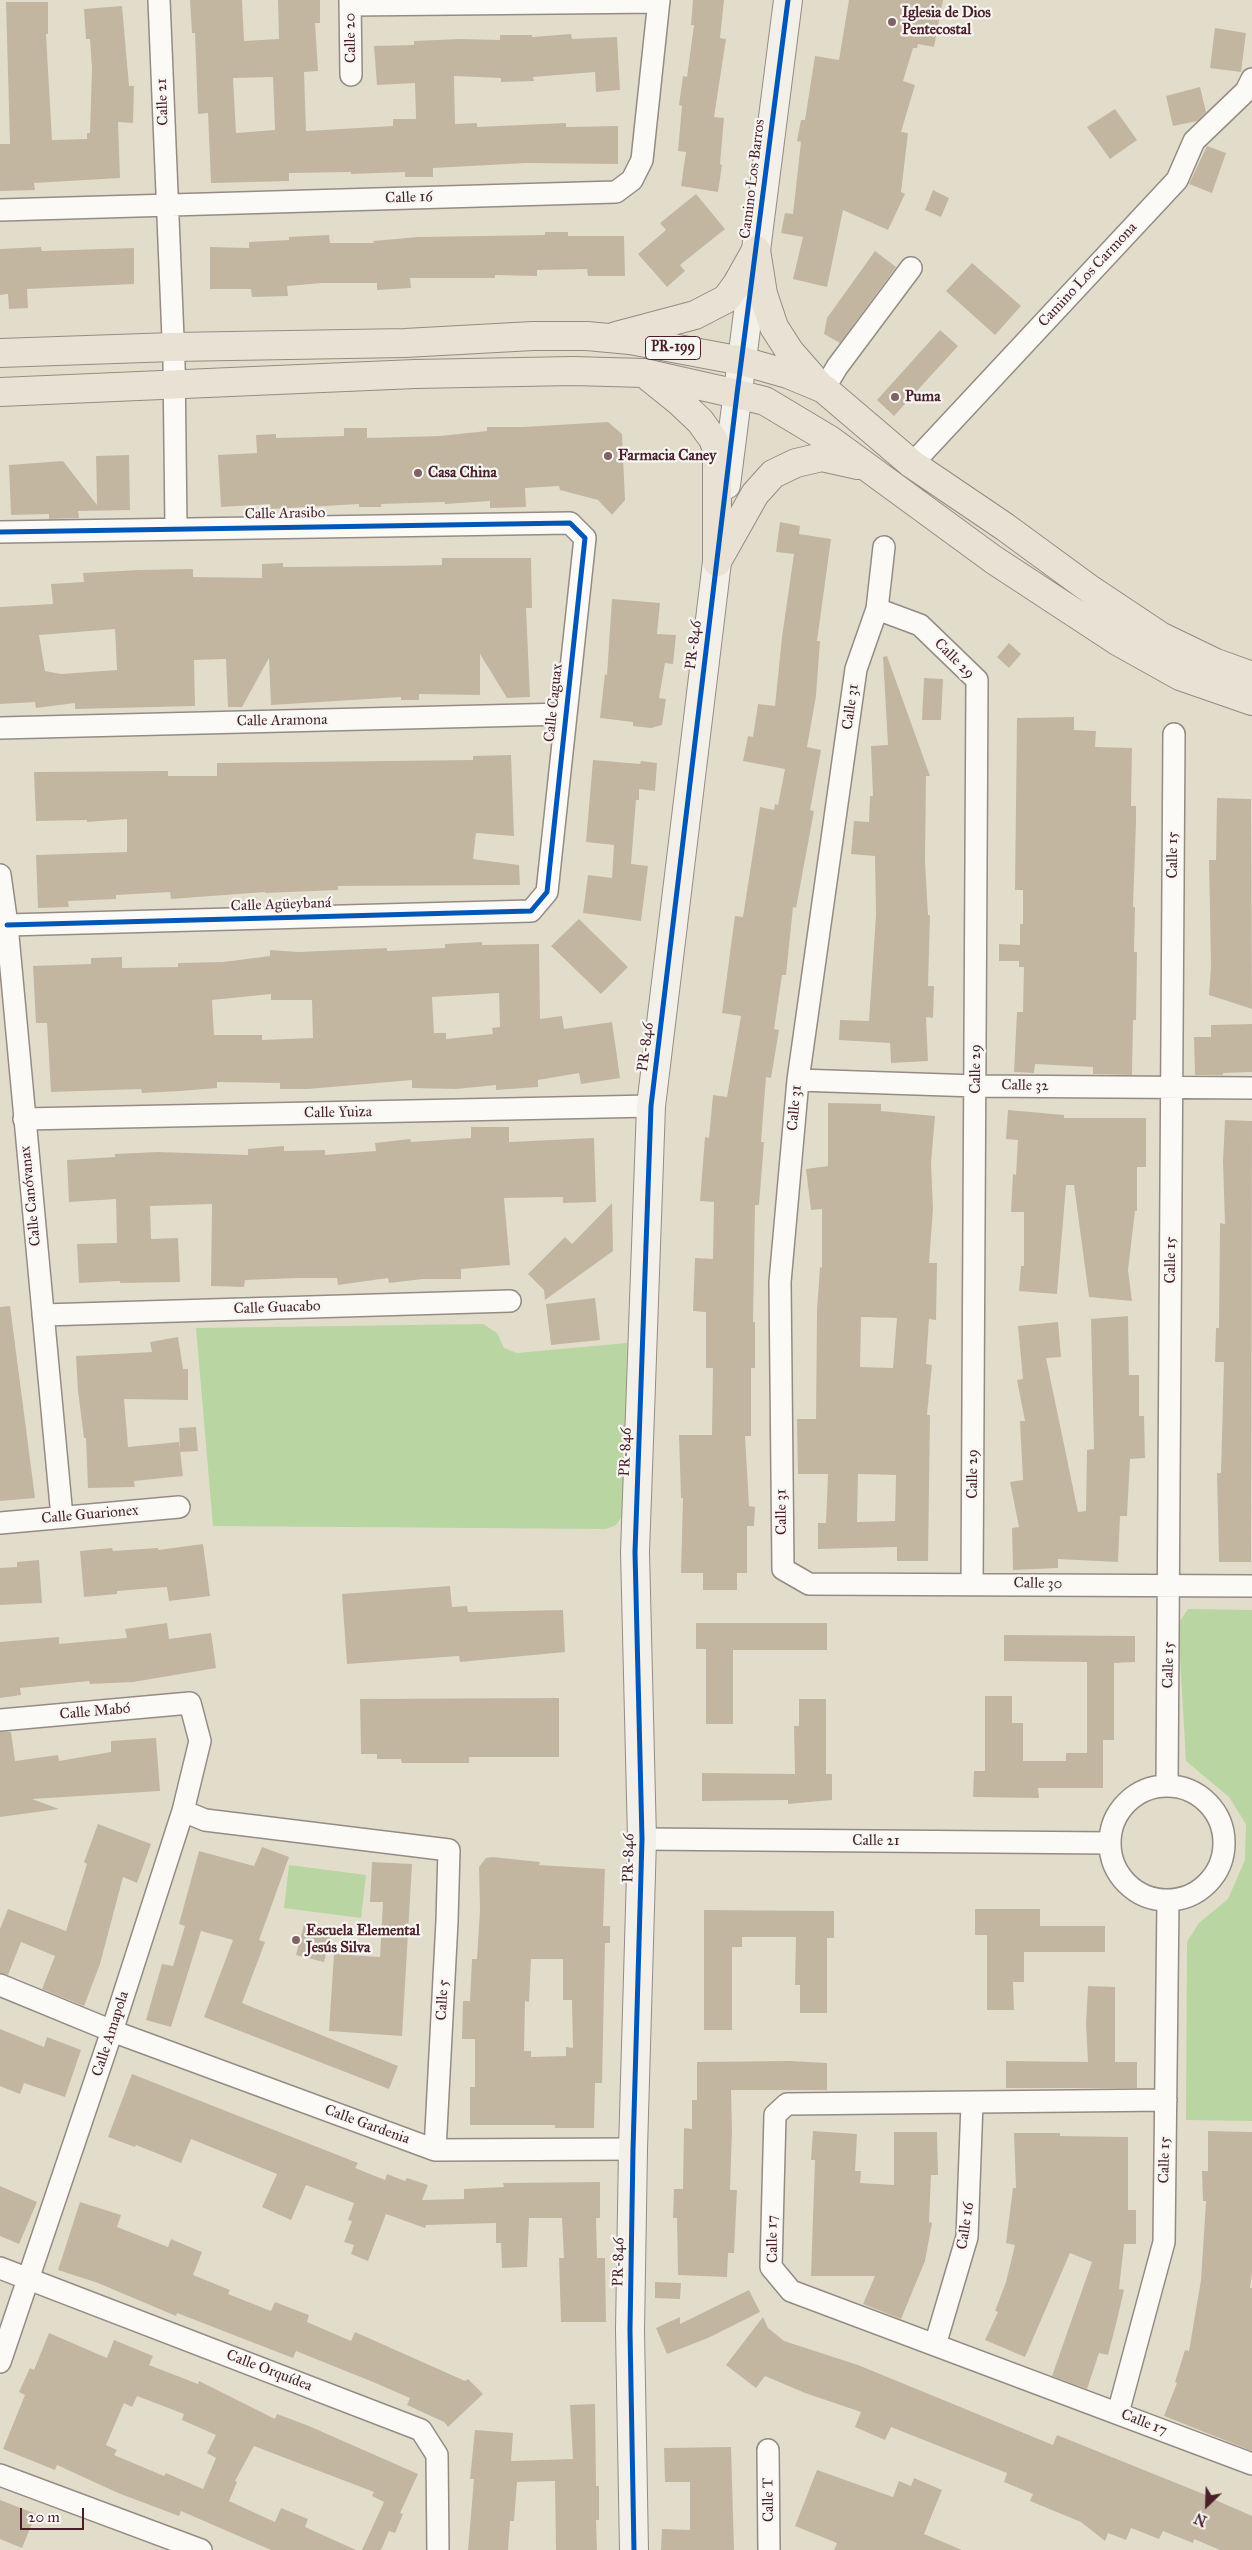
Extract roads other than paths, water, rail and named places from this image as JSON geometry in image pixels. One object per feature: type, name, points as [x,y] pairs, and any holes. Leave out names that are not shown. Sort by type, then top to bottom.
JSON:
[{"type":"main road","points":[[609,338],[663,321],[695,315],[726,299],[756,250]]},
{"type":"main road","points":[[756,250],[763,294],[774,327],[790,352],[824,390]]},
{"type":"main road","name":"PR-199","points":[[0,353],[173,347],[405,343],[533,336],[609,338],[742,361],[788,374],[824,390],[912,464],[1005,526],[1091,590],[1160,636],[1216,663],[1252,676]]},
{"type":"main road","name":"PR-199","points":[[0,392],[573,370],[644,373],[737,394],[765,401],[830,440],[994,560],[1119,642],[1180,676],[1252,701]]},
{"type":"main road","points":[[644,373],[700,421],[713,439],[718,474],[717,562]]},
{"type":"main road","points":[[717,562],[755,494],[773,474],[796,463],[822,458],[867,466]]},
{"type":"street","name":"Calle 21","points":[[159,0],[173,347],[176,528]]},
{"type":"street","name":"Camino Los Barros","points":[[742,361],[788,0]]},
{"type":"street","name":"Calle 16","points":[[0,210],[616,192],[632,180],[642,160],[659,1]]},
{"type":"street","points":[[350,3],[659,1]]},
{"type":"street","name":"Calle 20","points":[[350,3],[351,75]]},
{"type":"street","name":"Camino Los Carmona","points":[[912,464],[1176,180],[1194,141],[1246,91],[1252,79]]},
{"type":"street","points":[[824,390],[837,367],[912,268]]},
{"type":"street","name":"PR-846","points":[[634,2550],[630,2330],[642,1839],[635,1552],[651,1106],[742,361]]},
{"type":"street","name":"Calle Arasibo","points":[[0,532],[570,523]]},
{"type":"street","name":"Calle Caguax","points":[[547,892],[585,538],[570,523]]},
{"type":"street","name":"Calle 31","points":[[824,1584],[809,1584],[783,1569],[780,1282],[798,1080],[856,669],[877,609],[884,547]]},
{"type":"street","name":"Calle 29","points":[[877,609],[920,625],[977,680],[972,1583]]},
{"type":"street","name":"Calle Aramona","points":[[0,728],[565,714]]},
{"type":"street","name":"Calle 15","points":[[1167,1785],[1170,1586],[1174,734]]},
{"type":"street","name":"Calle Canóvanax","points":[[0,875],[7,925],[62,1517]]},
{"type":"street","name":"Calle Agüeybaná","points":[[7,925],[531,910],[547,892]]},
{"type":"street","name":"Calle 32","points":[[798,1080],[976,1086],[1252,1088]]},
{"type":"street","name":"Calle Yuiza","points":[[24,1119],[651,1106]]},
{"type":"street","name":"Calle Guacabo","points":[[43,1314],[510,1301]]},
{"type":"street","name":"Calle Guarionex","points":[[0,1523],[179,1507]]},
{"type":"street","name":"Calle 30","points":[[824,1584],[972,1583],[1252,1586]]},
{"type":"street","name":"Calle Mabó","points":[[0,1720],[190,1703]]},
{"type":"street","name":"Calle Amapola","points":[[0,2362],[112,2031],[183,1811],[200,1741],[190,1703]]},
{"type":"street","points":[[1167,1785],[1187,1789],[1204,1799],[1217,1814],[1224,1833],[1224,1853],[1218,1872],[1205,1888],[1188,1897],[1168,1901],[1145,1897],[1126,1884],[1113,1865],[1109,1843],[1112,1825],[1120,1809],[1133,1796],[1149,1788],[1167,1785]]},
{"type":"street","name":"Calle 5","points":[[183,1811],[205,1820],[449,1850],[448,1921],[435,2150]]},
{"type":"street","name":"Calle 21","points":[[642,1839],[1109,1843]]},
{"type":"street","name":"Calle 15","points":[[1118,2413],[1164,2242],[1168,1901]]},
{"type":"street","name":"Calle Gardenia","points":[[0,1985],[112,2031],[435,2150],[633,2149]]},
{"type":"street","name":"Calle 17","points":[[1166,2100],[787,2104],[774,2115],[771,2267],[791,2291],[1252,2464]]},
{"type":"street","name":"Calle 16","points":[[935,2345],[967,2237],[972,2103]]},
{"type":"street","name":"Calle Orquídea","points":[[0,2268],[421,2430],[437,2455],[438,2550]]},
{"type":"street","name":"Calle T","points":[[768,2450],[769,2550]]},
{"type":"street","points":[[0,2475],[201,2550]]},
{"type":"place","name":"Iglesia de Dios Pentecostal","points":[[892,22]]},
{"type":"place","name":"Puma","points":[[895,397]]},
{"type":"place","name":"Farmacia Caney","points":[[608,456]]},
{"type":"place","name":"Casa China","points":[[418,473]]},
{"type":"place","name":"Escuela Elemental Jesús Silva","points":[[296,1940]]}]
